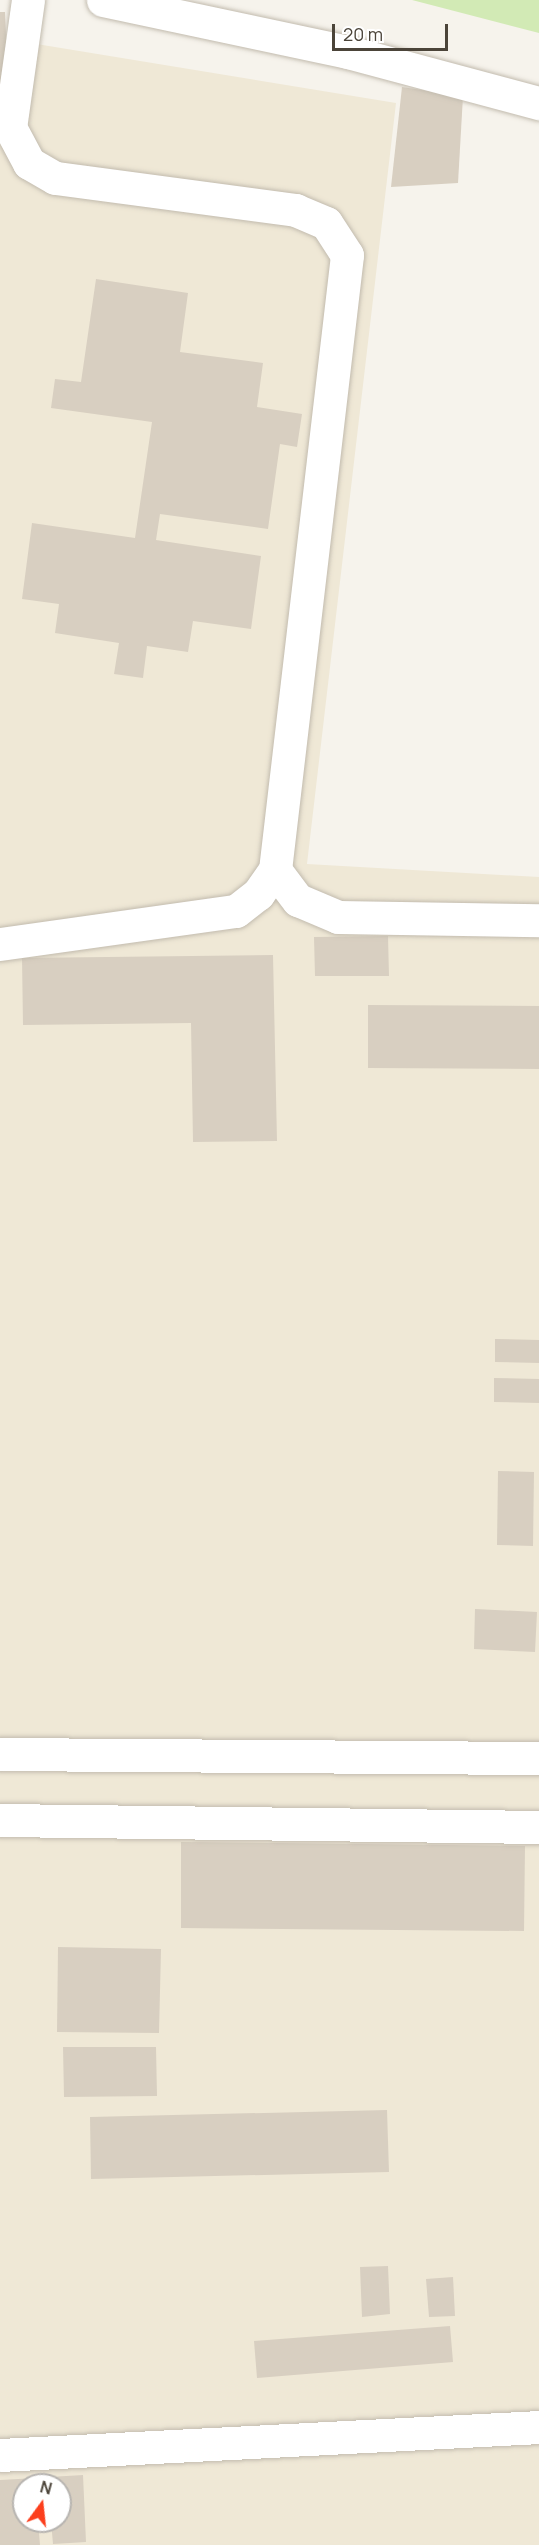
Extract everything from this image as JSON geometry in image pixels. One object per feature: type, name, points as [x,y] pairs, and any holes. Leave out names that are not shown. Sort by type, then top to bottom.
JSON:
[{"type":"street","points":[[0,944],[236,911],[258,894],[275,870],[347,255],[326,223],[296,210],[55,178],[29,164],[10,128],[28,0]]},
{"type":"street","points":[[103,0],[348,52],[539,103]]},
{"type":"street","points":[[275,870],[298,900],[338,917],[539,920]]},
{"type":"street","points":[[0,1754],[539,1758]]},
{"type":"street","points":[[0,1820],[539,1827]]},
{"type":"street","points":[[0,2455],[539,2427]]},
{"type":"shaded area","points":[[0,38],[396,103],[307,864],[539,877],[539,2545],[0,2545]]},
{"type":"green space","points":[[412,0],[539,0],[539,33]]},
{"type":"building","points":[[0,12],[5,12],[10,128],[0,128]]},
{"type":"building","points":[[402,87],[463,96],[458,183],[391,187]]},
{"type":"building","points":[[96,279],[188,293],[180,352],[263,363],[257,407],[302,414],[297,447],[280,444],[268,529],[160,514],[156,540],[261,556],[251,629],[193,621],[188,652],[147,646],[143,678],[114,674],[119,643],[55,633],[59,604],[22,599],[32,523],[135,538],[152,422],[51,408],[55,379],[81,382]]},
{"type":"building","points":[[388,936],[389,976],[315,976],[314,937]]},
{"type":"building","points":[[273,955],[277,1141],[193,1142],[191,1023],[23,1025],[22,958]]},
{"type":"building","points":[[368,1005],[539,1006],[539,1069],[368,1068]]},
{"type":"building","points":[[495,1339],[539,1340],[539,1363],[495,1362]]},
{"type":"building","points":[[494,1378],[539,1379],[539,1403],[494,1402]]},
{"type":"building","points":[[498,1471],[534,1472],[533,1546],[497,1545]]},
{"type":"building","points":[[475,1609],[537,1612],[535,1652],[474,1649]]},
{"type":"building","points":[[181,1842],[525,1846],[524,1931],[181,1928]]},
{"type":"building","points":[[58,1947],[161,1949],[159,2033],[57,2032]]},
{"type":"building","points":[[63,2047],[156,2047],[157,2096],[64,2097]]},
{"type":"building","points":[[387,2110],[389,2172],[91,2179],[90,2117]]},
{"type":"building","points":[[388,2266],[390,2314],[362,2317],[360,2267]]},
{"type":"building","points":[[453,2277],[455,2316],[429,2317],[426,2279]]},
{"type":"building","points":[[450,2326],[453,2362],[257,2378],[254,2341]]},
{"type":"building","points":[[83,2475],[86,2542],[53,2544],[52,2533],[72,2533],[72,2476]]},
{"type":"building","points":[[12,2479],[12,2533],[39,2533],[40,2545],[0,2545],[0,2480]]}]
